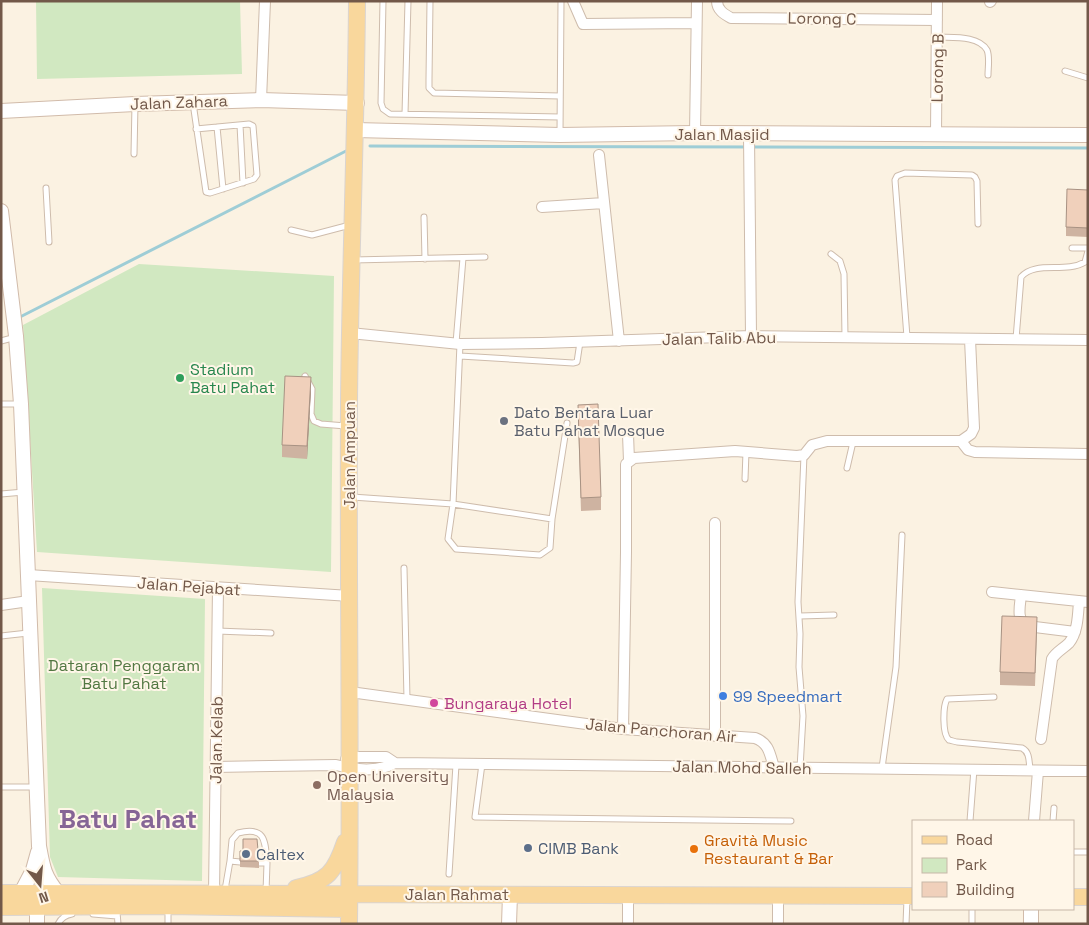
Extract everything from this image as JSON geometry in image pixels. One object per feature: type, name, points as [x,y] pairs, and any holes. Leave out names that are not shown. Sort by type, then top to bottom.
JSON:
[{"type":"main road","name":"Jalan Ampuan","points":[[349,909],[349,831],[346,763],[350,692],[349,426],[357,103],[357,1]]},
{"type":"main road","points":[[266,893],[312,885],[326,876],[336,866],[349,831]]},
{"type":"main road","name":"Jalan Rahmat","points":[[1,893],[266,893],[349,909]]},
{"type":"main road","name":"Jalan Rahmat","points":[[1,907],[117,911],[168,906],[349,909],[510,895],[910,896]]},
{"type":"main road","points":[[1074,897],[1088,897]]},
{"type":"street","points":[[261,100],[264,1]]},
{"type":"street","points":[[574,1],[583,24],[696,23]]},
{"type":"street","points":[[695,134],[697,1]]},
{"type":"street","name":"Lorong C","points":[[716,1],[716,5],[722,14],[731,18],[937,20]]},
{"type":"street","name":"Lorong B","points":[[936,135],[937,1]]},
{"type":"street","name":"Jalan Zahara","points":[[1,111],[261,100],[357,103]]},
{"type":"street","name":"Jalan Masjid","points":[[356,130],[560,135],[695,134],[749,139],[936,135],[1088,136]]},
{"type":"street","points":[[749,139],[751,336]]},
{"type":"street","points":[[599,155],[619,340]]},
{"type":"street","points":[[542,207],[604,202]]},
{"type":"street","points":[[1,211],[4,258],[16,336],[21,404],[39,846],[42,867],[47,880],[58,893]]},
{"type":"street","name":"Jalan Talib Abu","points":[[350,334],[458,344],[751,336],[1088,340]]},
{"type":"street","points":[[623,729],[626,464],[634,458],[735,451],[796,456],[804,454],[812,445],[828,441],[961,441],[972,434],[974,428],[970,339]]},
{"type":"street","points":[[628,434],[629,461]]},
{"type":"street","points":[[961,441],[968,450],[976,452],[1088,454]]},
{"type":"street","points":[[715,523],[715,736]]},
{"type":"street","name":"Jalan Pejabat","points":[[28,575],[350,596]]},
{"type":"street","name":"Jalan Kelab","points":[[218,588],[214,876],[219,893]]},
{"type":"street","points":[[992,592],[1084,601],[1075,632],[1069,642],[1052,659],[1041,739]]},
{"type":"street","points":[[1021,595],[1019,619],[1022,623],[1027,626],[1075,632]]},
{"type":"street","points":[[1,606],[29,600]]},
{"type":"street","name":"Jalan Panchoran Air","points":[[350,692],[623,729],[755,738],[767,745],[774,768]]},
{"type":"street","name":"Jalan Mohd Salleh","points":[[215,767],[346,763],[386,757],[396,763],[1088,771]]},
{"type":"street","points":[[1034,771],[1034,820]]},
{"type":"street","points":[[21,893],[33,870],[39,846]]},
{"type":"street","points":[[509,924],[510,895]]},
{"type":"street","points":[[628,895],[628,924]]},
{"type":"street","points":[[778,896],[778,924]]},
{"type":"street","points":[[37,907],[38,924]]},
{"type":"street","points":[[1031,910],[1031,924]]},
{"type":"lane","points":[[383,1],[381,103],[383,109],[390,114],[560,117]]},
{"type":"lane","points":[[406,114],[408,1]]},
{"type":"lane","points":[[430,1],[429,88],[434,93],[560,96]]},
{"type":"lane","points":[[560,135],[561,1]]},
{"type":"lane","points":[[937,36],[968,39],[977,42],[986,49],[988,75]]},
{"type":"lane","points":[[1065,72],[1088,78]]},
{"type":"lane","points":[[193,102],[196,129],[206,192],[210,193],[254,179],[257,175],[255,131],[253,126],[249,124],[196,129]]},
{"type":"lane","points":[[134,154],[135,104]]},
{"type":"lane","points":[[240,125],[243,183]]},
{"type":"lane","points":[[217,127],[222,189]]},
{"type":"lane","points":[[907,338],[895,180],[897,176],[905,173],[972,175],[977,181],[978,224]]},
{"type":"lane","points":[[46,188],[49,242]]},
{"type":"lane","points":[[424,218],[425,259]]},
{"type":"lane","points":[[291,230],[312,235],[353,224]]},
{"type":"lane","points":[[1016,339],[1021,276],[1026,271],[1035,269],[1068,268],[1085,262],[1088,249],[1072,248]]},
{"type":"lane","points":[[831,254],[840,261],[844,274],[845,337]]},
{"type":"lane","points":[[353,260],[485,257]]},
{"type":"lane","points":[[464,258],[458,344],[460,356],[453,504],[448,539],[456,549],[540,555],[550,548],[552,519],[567,423]]},
{"type":"lane","points":[[1,341],[16,336]]},
{"type":"lane","points":[[460,356],[573,363],[577,362],[580,342]]},
{"type":"lane","points":[[305,376],[312,390],[311,414],[314,421],[321,424],[349,426]]},
{"type":"lane","points":[[1,404],[21,404]]},
{"type":"lane","points":[[847,468],[853,442]]},
{"type":"lane","points":[[744,479],[746,452]]},
{"type":"lane","points":[[800,768],[803,716],[799,667],[800,616],[798,602],[804,454]]},
{"type":"lane","points":[[1,494],[24,492]]},
{"type":"lane","points":[[349,497],[453,504],[552,519]]},
{"type":"lane","points":[[882,768],[896,667],[902,535]]},
{"type":"lane","points":[[404,568],[407,700]]},
{"type":"lane","points":[[800,616],[834,615]]},
{"type":"lane","points":[[217,631],[271,633]]},
{"type":"lane","points":[[1,636],[29,632]]},
{"type":"lane","points":[[994,697],[947,699],[944,704],[946,736],[950,740],[957,742],[1022,748],[1028,753],[1034,771]]},
{"type":"lane","points":[[449,874],[456,764]]},
{"type":"lane","points":[[482,764],[475,817],[791,821]]},
{"type":"lane","points":[[970,820],[974,769]]},
{"type":"lane","points":[[1,787],[37,786]]},
{"type":"lane","points":[[1053,820],[1054,808]]},
{"type":"lane","points":[[219,893],[228,876],[232,840],[238,832],[257,832],[262,834],[264,838],[266,893]]},
{"type":"lane","points":[[1074,852],[1088,852]]},
{"type":"lane","points":[[230,861],[240,862]]},
{"type":"lane","points":[[259,862],[266,863]]},
{"type":"lane","points":[[214,876],[228,876]]},
{"type":"lane","points":[[906,924],[910,896]]},
{"type":"lane","points":[[168,906],[168,924]]},
{"type":"lane","points":[[972,910],[972,924]]},
{"type":"lane","points":[[84,914],[117,911],[118,924]]},
{"type":"lane","points":[[58,924],[61,918],[68,914],[76,914]]},
{"type":"green space","points":[[36,1],[240,1],[242,74],[37,79]]},
{"type":"green space","name":"Stadium Batu Pahat","points":[[139,264],[334,276],[331,572],[37,552],[23,325]]},
{"type":"green space","name":"Dataran Penggaram Batu Pahat","points":[[42,588],[205,599],[202,881],[58,877],[50,857]]},
{"type":"building","points":[[1067,189],[1088,190],[1088,228],[1066,227]]},
{"type":"building","points":[[285,376],[311,377],[307,446],[282,445]]},
{"type":"building","points":[[598,404],[601,497],[581,498],[578,405]]},
{"type":"building","points":[[1002,616],[1037,617],[1035,673],[1000,672]]},
{"type":"building","points":[[243,839],[257,839],[259,861],[240,861],[240,851],[243,851]]},
{"type":"waterway","points":[[370,146],[1088,148]]},
{"type":"waterway","points":[[20,317],[346,151]]},
{"type":"place","name":"Stadium Batu Pahat","points":[[180,378]]},
{"type":"place","name":"Dato Bentara Luar Batu Pahat Mosque","points":[[504,421]]},
{"type":"place","name":"99 Speedmart","points":[[723,696]]},
{"type":"place","name":"Bungaraya Hotel","points":[[434,703]]},
{"type":"place","name":"Open University Malaysia","points":[[317,785]]},
{"type":"place","name":"CIMB Bank","points":[[528,848]]},
{"type":"place","name":"Gravità Music Restaurant & Bar","points":[[694,849]]},
{"type":"place","name":"Caltex","points":[[246,854]]},
{"type":"district","name":"Batu Pahat","points":[[128,819]]}]
